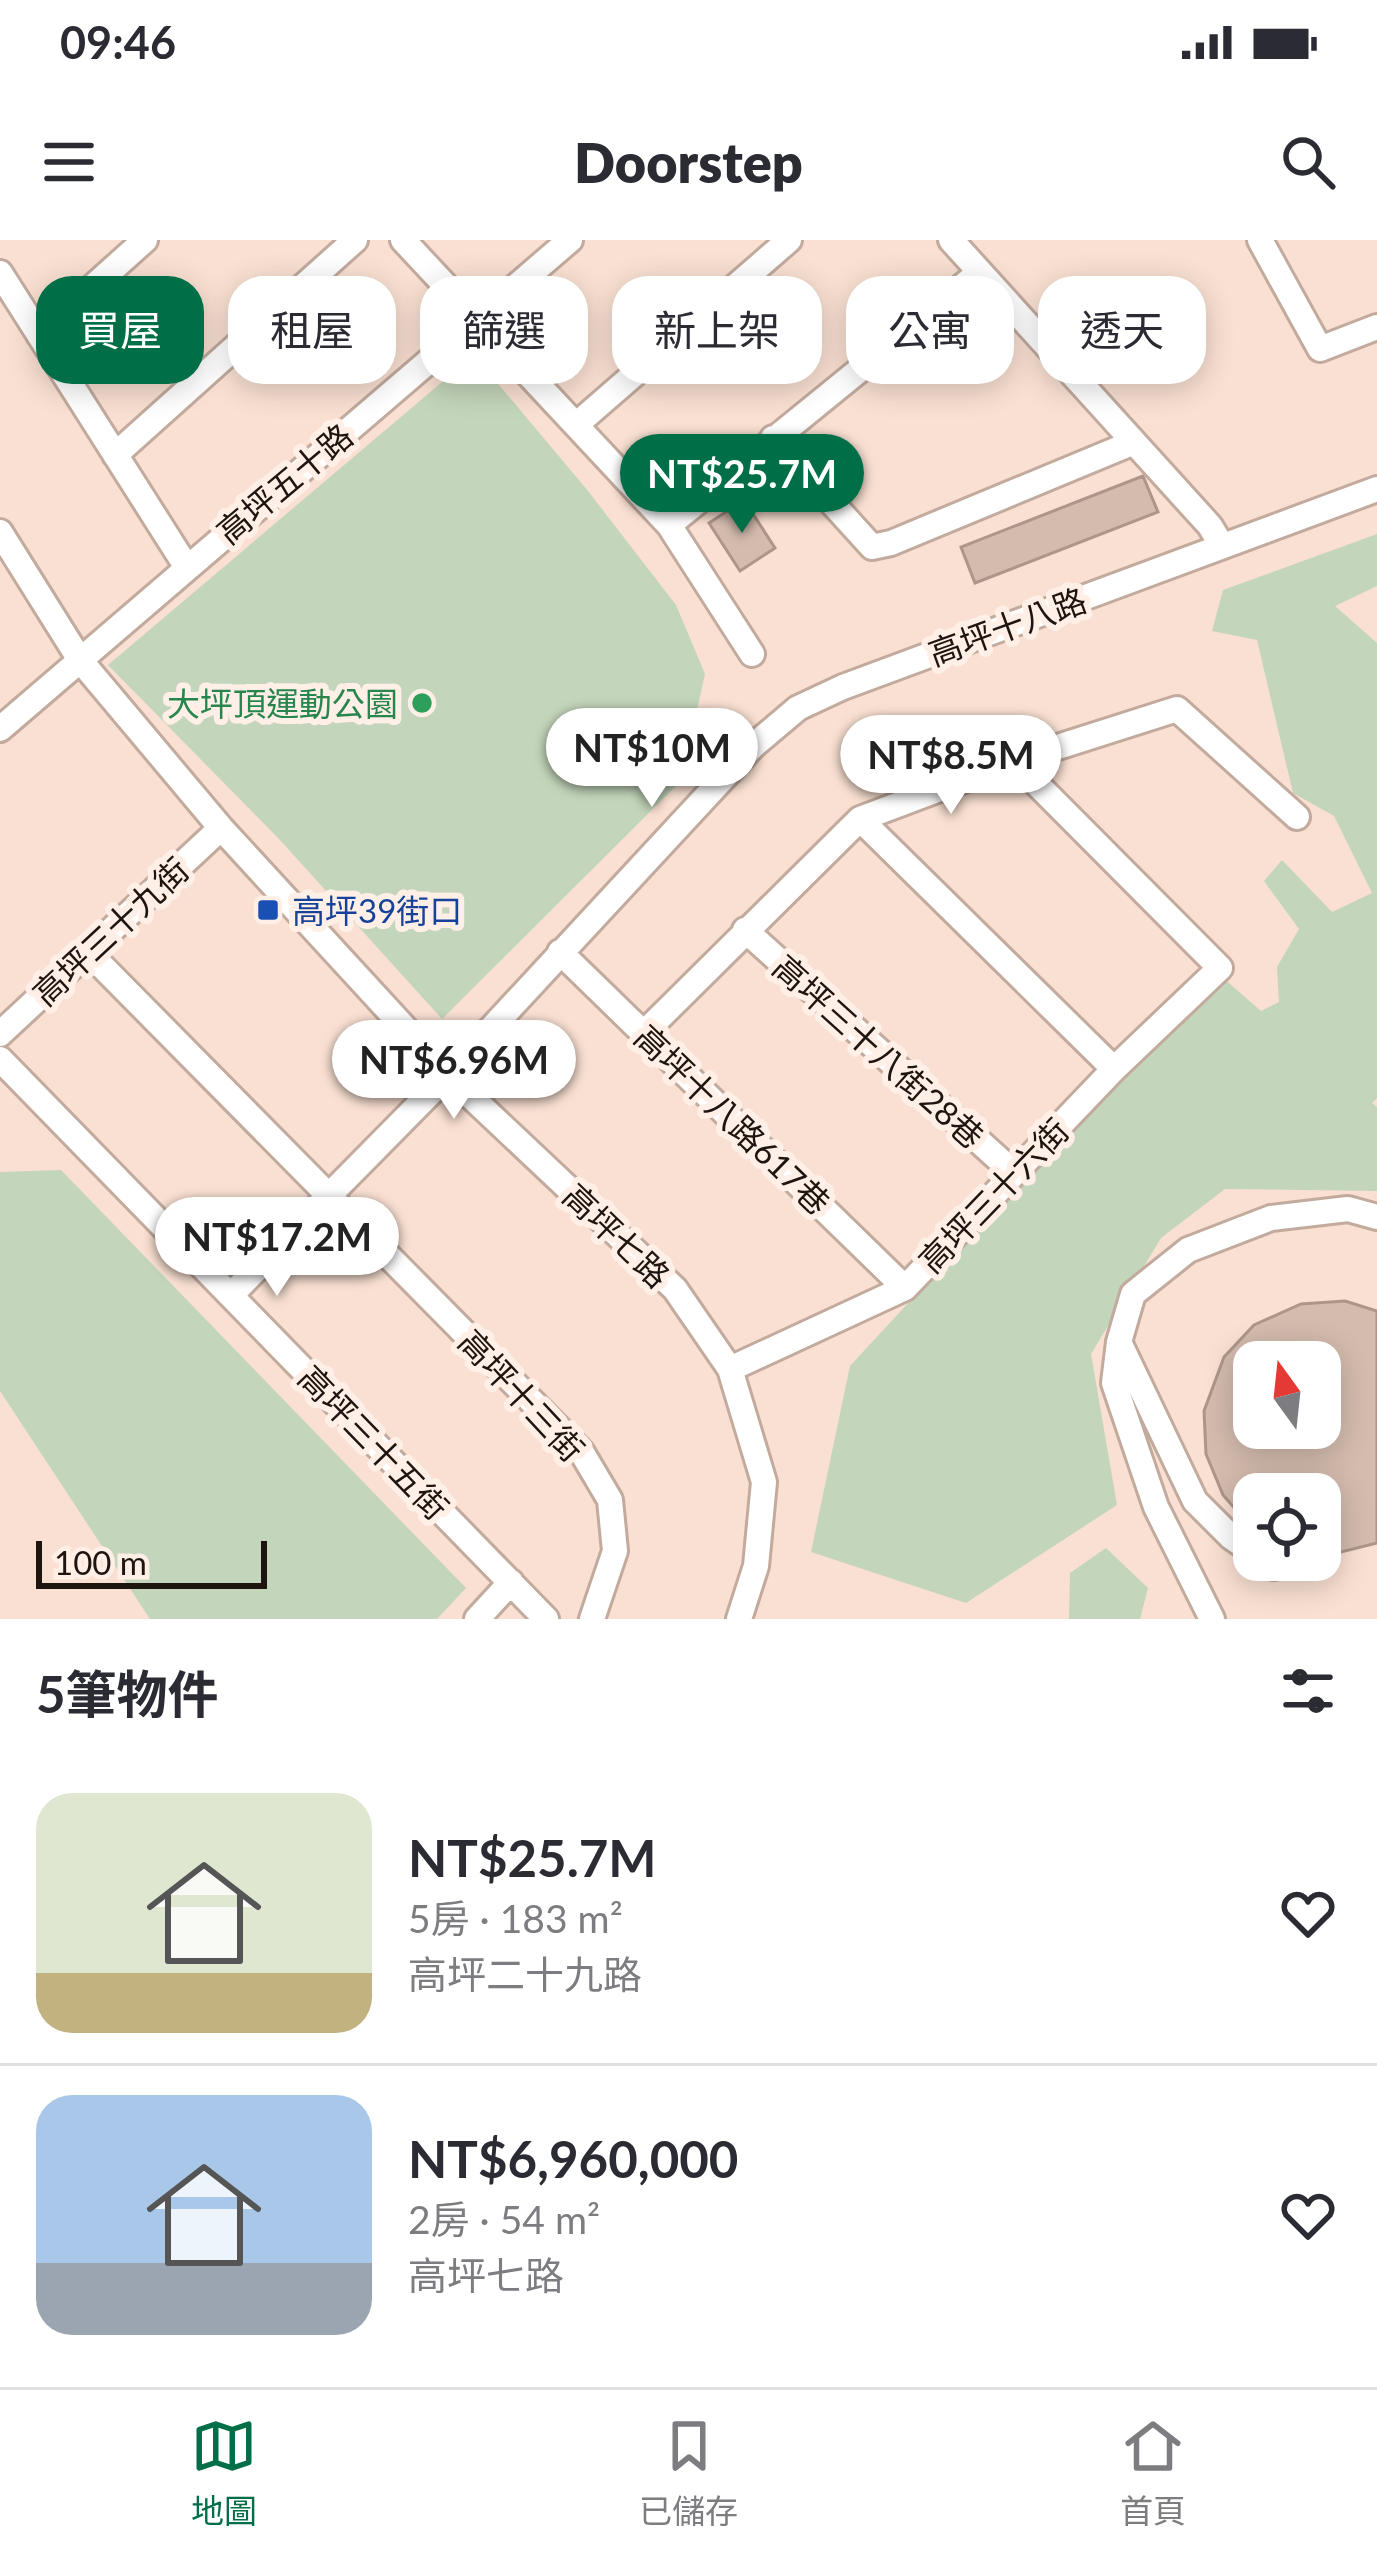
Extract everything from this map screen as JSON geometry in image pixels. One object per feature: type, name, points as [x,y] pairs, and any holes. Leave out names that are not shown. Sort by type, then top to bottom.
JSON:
[{"type":"street","points":[[105,276],[145,240]]},
{"type":"street","points":[[115,455],[355,240]]},
{"type":"street","points":[[403,240],[437,276]]},
{"type":"street","name":"高坪五十路","points":[[528,276],[570,240]]},
{"type":"street","points":[[577,424],[789,240]]},
{"type":"street","points":[[952,240],[1210,526],[1222,546]]},
{"type":"street","points":[[1260,240],[1320,349],[1377,327]]},
{"type":"street","points":[[669,525],[980,272]]},
{"type":"street","points":[[0,274],[36,330]]},
{"type":"street","name":"高坪五十路","points":[[0,729],[420,367]]},
{"type":"street","points":[[70,384],[186,566]]},
{"type":"street","points":[[539,384],[669,525],[752,654]]},
{"type":"street","points":[[773,438],[872,547],[1132,443]]},
{"type":"street","name":"高坪十八路","points":[[231,1295],[448,1075],[753,746],[798,708],[843,687],[1377,489]]},
{"type":"street","name":"高坪七路","points":[[0,532],[80,660],[221,828],[448,1075],[675,1289],[730,1369],[764,1482],[756,1566],[739,1619]]},
{"type":"street","points":[[645,1032],[860,819],[1014,761],[1178,709],[1297,817]]},
{"type":"street","name":"高坪三十六街","points":[[730,1369],[905,1288],[1114,1069],[1220,968],[1014,761]]},
{"type":"street","points":[[860,819],[1114,1069]]},
{"type":"street","name":"高坪三十九街","points":[[0,1034],[221,828]]},
{"type":"street","name":"高坪三十八街28巷","points":[[745,930],[1013,1172]]},
{"type":"street","name":"高坪十三街","points":[[88,952],[580,1450],[610,1500],[615,1551],[592,1619]]},
{"type":"street","name":"高坪十八路617巷","points":[[560,952],[905,1288]]},
{"type":"street","name":"高坪三十五街","points":[[0,1059],[546,1619]]},
{"type":"street","points":[[1212,1619],[1156,1507],[1114,1383],[1119,1342],[1133,1294],[1188,1250],[1271,1218],[1348,1209],[1377,1216]]},
{"type":"street","points":[[1119,1342],[1195,1501],[1233,1539]]},
{"type":"street","points":[[477,1619],[511,1582]]},
{"type":"green space","name":"大坪頂運動公園","points":[[440,384],[498,384],[676,605],[705,674],[681,781],[442,1019],[280,840],[108,665]]},
{"type":"green space","points":[[1377,534],[1377,586],[1335,606],[1377,643],[1377,1098],[1372,1103],[1377,1107],[1377,1191],[1225,1189],[1161,1238],[1091,1354],[1117,1505],[966,1603],[811,1552],[850,1366],[1034,1167],[1222,977],[1261,1011],[1279,1002],[1277,967],[1299,929],[1264,881],[1282,860],[1332,912],[1372,893],[1334,816],[1293,793],[1257,640],[1212,631],[1223,590]]},
{"type":"green space","points":[[61,1170],[466,1588],[437,1619],[150,1619],[0,1391],[0,1172]]},
{"type":"green space","points":[[1106,1548],[1148,1588],[1140,1619],[1069,1619],[1070,1573]]},
{"type":"building","points":[[1143,476],[1158,512],[975,583],[961,547]]},
{"type":"building","points":[[744,500],[775,548],[740,571],[709,523]]},
{"type":"building","points":[[1345,1301],[1377,1311],[1377,1543],[1341,1552],[1341,1473],[1233,1473],[1233,1506],[1223,1495],[1206,1454],[1204,1411],[1224,1357],[1233,1347],[1233,1449],[1341,1449],[1341,1341],[1239,1341],[1254,1325],[1301,1304]]},
{"type":"place","name":"大坪頂運動公園","points":[[422,703]]},
{"type":"place","name":"高坪39街口","points":[[268,910]]}]
